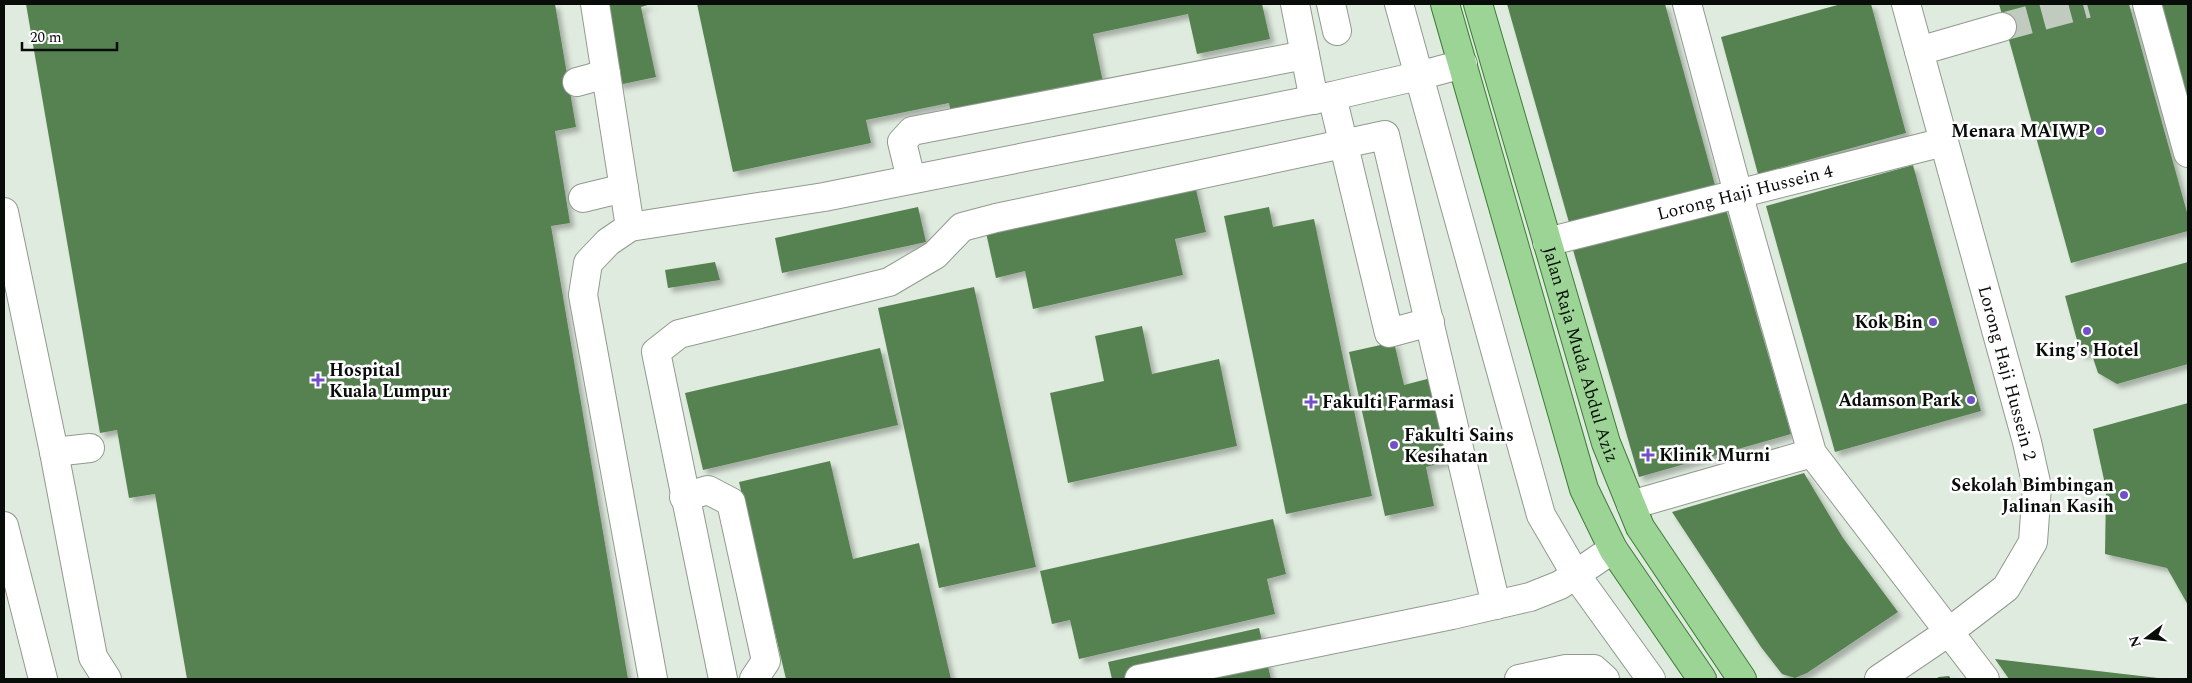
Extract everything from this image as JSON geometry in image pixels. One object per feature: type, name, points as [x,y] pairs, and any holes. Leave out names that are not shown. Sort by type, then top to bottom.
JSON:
[{"type":"main road","name":"Jalan Raja Muda Abdul Aziz","points":[[1445,4],[1584,489],[1613,549],[1702,679]]},
{"type":"main road","name":"Jalan Raja Muda Abdul Aziz","points":[[1478,4],[1606,443],[1640,527],[1742,679]]},
{"type":"street","points":[[595,4],[630,227]]},
{"type":"street","points":[[1295,4],[1305,55],[1344,144],[1389,333],[1430,322]]},
{"type":"street","points":[[1332,4],[1337,31]]},
{"type":"street","points":[[1399,4],[1541,515],[1576,576],[1651,679]]},
{"type":"street","points":[[1687,4],[1738,194],[1812,453],[1985,679]]},
{"type":"street","name":"Lorong Haji Hussein 2","points":[[1880,679],[1950,631],[2006,588],[2033,542],[2037,487],[2027,442],[1906,4]]},
{"type":"street","points":[[2147,4],[2188,153]]},
{"type":"street","points":[[1919,51],[2002,27]]},
{"type":"street","points":[[911,180],[902,142],[912,131],[1305,55]]},
{"type":"street","points":[[653,679],[583,295],[588,263],[608,242],[630,227],[824,197],[911,180],[1323,98],[1463,64]]},
{"type":"street","points":[[577,82],[606,74]]},
{"type":"street","points":[[723,679],[684,497],[656,352],[679,334],[889,282],[935,255],[962,227],[1005,216],[1385,135],[1496,605]]},
{"type":"street","name":"Lorong Haji Hussein 4","points":[[1546,242],[1944,142]]},
{"type":"street","points":[[583,198],[624,188]]},
{"type":"street","points":[[4,212],[54,452],[93,657],[107,679]]},
{"type":"street","points":[[54,452],[90,448]]},
{"type":"street","points":[[1631,505],[1812,453]]},
{"type":"street","points":[[684,497],[708,490],[731,502],[766,661],[754,679]]},
{"type":"street","points":[[4,526],[43,679]]},
{"type":"street","points":[[1139,679],[1496,605],[1530,596],[1560,585],[1576,576],[1613,549]]},
{"type":"street","points":[[1519,679],[1566,669],[1594,669],[1605,679]]},
{"type":"building","name":"Hospital Kuala Lumpur","points":[[26,4],[555,4],[576,127],[555,131],[570,223],[551,226],[628,679],[187,679],[155,494],[129,498],[117,430],[100,433]]},
{"type":"building","points":[[600,4],[651,4],[641,7],[656,77],[618,85]]},
{"type":"building","points":[[697,4],[1262,4],[1270,39],[1197,54],[1188,14],[1093,34],[1103,82],[951,114],[949,103],[866,120],[871,143],[733,172]]},
{"type":"building","points":[[1507,4],[1665,4],[1715,185],[1570,226]]},
{"type":"building","points":[[1841,4],[1871,4],[1906,133],[1758,174],[1721,37]]},
{"type":"building","name":"Menara MAIWP","points":[[1999,4],[2129,4],[2188,216],[2188,231],[2071,263]]},
{"type":"building","points":[[2188,4],[2188,116],[2157,5]]},
{"type":"building","points":[[1913,165],[1981,411],[1835,452],[1766,206]]},
{"type":"building","points":[[1194,181],[1206,232],[1175,239],[1183,275],[1033,309],[1025,271],[996,278],[985,228]]},
{"type":"building","points":[[1725,206],[1791,434],[1639,477],[1573,250]]},
{"type":"building","points":[[918,207],[926,242],[782,273],[775,238]]},
{"type":"building","points":[[1269,207],[1273,227],[1314,219],[1372,496],[1286,514],[1224,216]]},
{"type":"building","points":[[715,262],[720,280],[668,288],[665,270]]},
{"type":"building","points":[[2188,262],[2188,364],[2117,384],[2098,373],[2091,352],[2081,355],[2065,296]]},
{"type":"building","points":[[974,287],[1036,567],[939,588],[878,308]]},
{"type":"building","points":[[1142,326],[1152,374],[1219,359],[1237,446],[1068,483],[1050,393],[1104,381],[1095,336]]},
{"type":"building","points":[[1394,342],[1404,385],[1431,378],[1450,461],[1426,467],[1434,506],[1385,516],[1349,352]]},
{"type":"building","points":[[880,348],[898,425],[703,470],[685,393]]},
{"type":"building","points":[[2188,403],[2188,605],[2167,568],[2105,554],[2106,489],[2093,429]]},
{"type":"building","points":[[830,461],[853,559],[919,543],[951,679],[786,679],[739,482]]},
{"type":"building","points":[[1804,473],[1843,538],[1898,612],[1807,673],[1795,678],[1782,674],[1761,647],[1672,512]]},
{"type":"building","points":[[1273,519],[1286,574],[1267,579],[1275,614],[1079,659],[1070,620],[1052,624],[1040,571]]},
{"type":"building","points":[[1259,628],[1271,679],[1112,679],[1108,662]]},
{"type":"building","points":[[1995,659],[2158,678],[2158,679],[2009,679]]},
{"type":"building","points":[[1949,676],[1951,679],[1935,679],[1939,677]]},
{"type":"tunnel","points":[[2002,27],[2087,4]]},
{"type":"place","name":"Menara MAIWP","points":[[2100,131]]},
{"type":"place","name":"Kok Bin","points":[[1933,322]]},
{"type":"place","name":"King's Hotel","points":[[2087,331]]},
{"type":"place","name":"Hospital Kuala Lumpur","points":[[318,380]]},
{"type":"place","name":"Adamson Park","points":[[1971,400]]},
{"type":"place","name":"Fakulti Farmasi","points":[[1311,402]]},
{"type":"place","name":"Fakulti Sains Kesihatan","points":[[1394,445]]},
{"type":"place","name":"Klinik Murni","points":[[1648,455]]},
{"type":"place","name":"Sekolah Bimbingan Jalinan Kasih","points":[[2124,495]]}]
